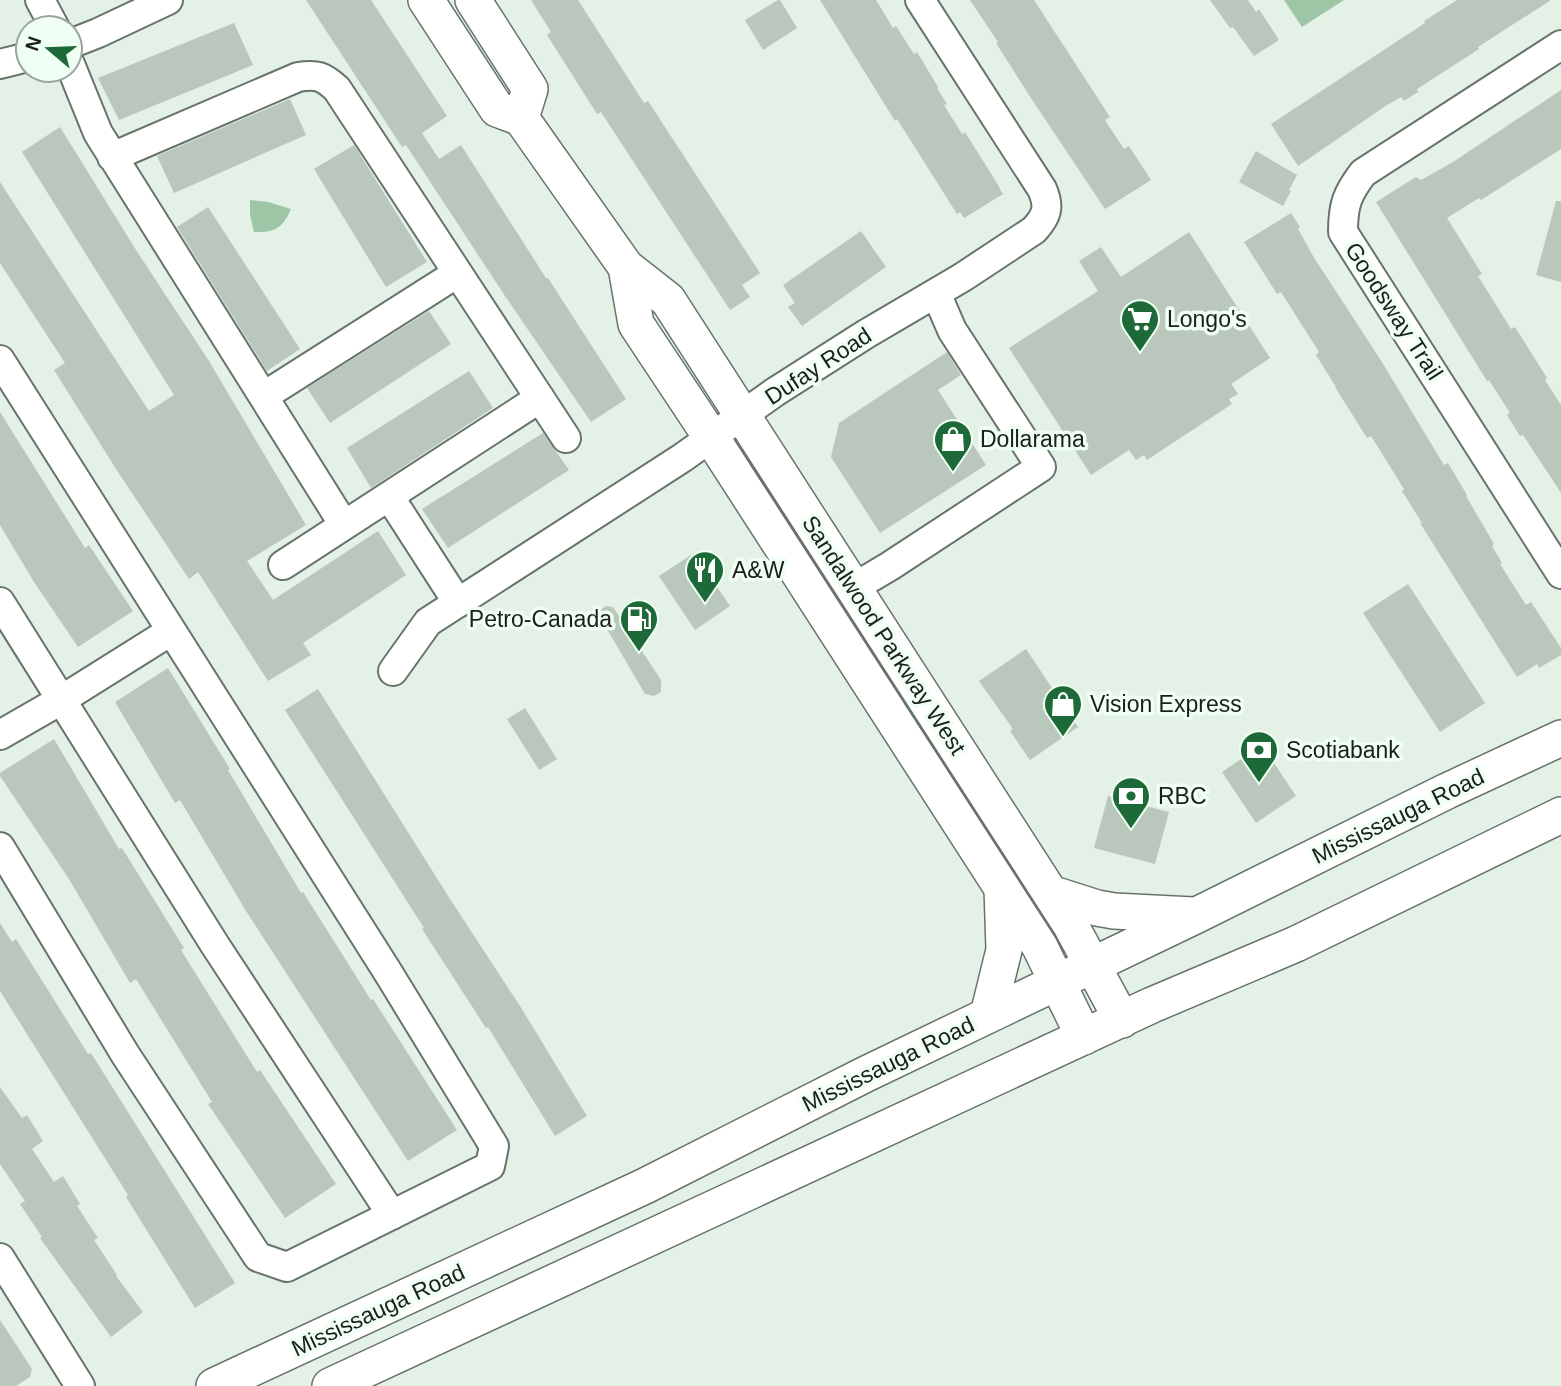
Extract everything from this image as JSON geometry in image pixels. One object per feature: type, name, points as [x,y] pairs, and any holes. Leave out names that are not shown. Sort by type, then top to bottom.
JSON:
[{"type":"main road","name":"Sandalwood Parkway West","points":[[426,0],[497,109],[522,118],[626,267],[668,300],[1074,931],[1122,1020]]},
{"type":"main road","points":[[472,0],[530,89],[522,118]]},
{"type":"main road","name":"Sandalwood Parkway West","points":[[626,267],[636,324],[1040,947],[1084,1037]]},
{"type":"main road","name":"Mississauga Road","points":[[214,1386],[645,1186],[866,1073],[1561,738]]},
{"type":"main road","points":[[330,1386],[1152,1005],[1296,944],[1561,815]]},
{"type":"main road","points":[[988,1015],[1004,950],[1002,888]]},
{"type":"main road","points":[[1050,893],[1114,911],[1197,915]]},
{"type":"street","points":[[84,38],[168,0]]},
{"type":"street","name":"Dufay Road","points":[[393,671],[428,622],[682,458],[843,348],[1034,230],[1043,220],[1047,208],[1042,189],[920,0]]},
{"type":"street","name":"Goodsway Trail","points":[[1561,45],[1363,173],[1350,190],[1343,210],[1343,232],[1561,574]]},
{"type":"street","points":[[113,157],[298,77],[312,75],[326,79],[337,89],[566,438]]},
{"type":"street","points":[[78,84],[98,133],[345,525]]},
{"type":"street","points":[[264,397],[456,274]]},
{"type":"street","points":[[853,588],[1041,467],[952,330],[936,293]]},
{"type":"street","points":[[0,360],[389,974],[494,1146],[489,1166],[287,1267],[258,1257],[125,1054],[0,847]]},
{"type":"street","points":[[283,565],[540,398]]},
{"type":"street","points":[[388,496],[458,603]]},
{"type":"street","points":[[0,602],[215,946],[392,1215]]},
{"type":"street","points":[[0,735],[171,631]]},
{"type":"street","points":[[0,1258],[80,1386]]},
{"type":"green space","points":[[1284,0],[1344,0],[1302,27]]},
{"type":"green space","points":[[250,200],[291,209],[285,221],[277,228],[267,232],[254,232]]},
{"type":"building","points":[[306,0],[371,0],[447,116],[422,133],[439,159],[461,145],[626,399],[591,422],[406,145],[402,147]]},
{"type":"building","points":[[531,0],[578,0],[644,103],[648,101],[760,273],[742,285],[750,297],[730,310],[601,112],[597,114],[547,35],[551,32]]},
{"type":"building","points":[[778,0],[797,28],[763,50],[745,20]]},
{"type":"building","points":[[820,0],[876,0],[893,28],[896,26],[914,54],[917,52],[947,104],[944,105],[962,134],[965,132],[1003,194],[964,218],[960,212],[957,214]]},
{"type":"building","points":[[970,0],[1034,0],[1110,117],[1105,120],[1124,149],[1129,146],[1151,180],[1105,209]]},
{"type":"building","points":[[1210,0],[1248,0],[1256,12],[1259,9],[1279,40],[1254,56]]},
{"type":"building","points":[[1457,0],[1551,0],[1417,89],[1418,92],[1404,101],[1401,97],[1387,105],[1298,166],[1271,124]]},
{"type":"building","points":[[234,23],[253,65],[119,120],[98,78]]},
{"type":"building","points":[[1561,90],[1561,149],[1481,200],[1479,198],[1447,218],[1482,274],[1478,276],[1511,329],[1515,327],[1561,405],[1561,493],[1523,435],[1520,436],[1507,415],[1510,413],[1489,380],[1487,381],[1376,202],[1416,177],[1421,180],[1453,162]]},
{"type":"building","points":[[290,99],[306,135],[174,193],[157,156]]},
{"type":"building","points":[[60,127],[209,361],[306,525],[247,561],[273,600],[378,531],[406,575],[303,643],[311,655],[268,681],[198,572],[189,579],[116,469],[54,370],[65,363],[0,263],[0,182],[149,411],[174,395],[22,152]]},
{"type":"building","points":[[354,145],[427,262],[386,287],[314,169]]},
{"type":"building","points":[[1256,151],[1297,175],[1283,206],[1239,182]]},
{"type":"building","points":[[1556,201],[1561,201],[1561,282],[1536,275]]},
{"type":"building","points":[[208,207],[300,349],[267,371],[177,227]]},
{"type":"building","points":[[1291,213],[1313,256],[1444,465],[1448,463],[1494,544],[1492,546],[1502,563],[1500,564],[1526,605],[1531,602],[1561,648],[1561,655],[1539,668],[1537,664],[1517,677],[1420,523],[1402,491],[1404,489],[1371,436],[1367,438],[1335,387],[1316,355],[1319,352],[1281,292],[1277,294],[1244,242]]},
{"type":"building","points":[[861,231],[886,267],[802,326],[788,307],[795,303],[783,285]]},
{"type":"building","name":"Longo's","points":[[1189,232],[1270,358],[1231,384],[1238,394],[1229,399],[1232,404],[1147,460],[1144,455],[1136,460],[1129,450],[1091,475],[1009,348],[1098,291],[1079,261],[1101,247],[1121,277]]},
{"type":"building","points":[[429,311],[451,344],[330,423],[307,388]]},
{"type":"building","points":[[947,352],[961,375],[938,390],[986,465],[880,533],[831,457],[839,423]]},
{"type":"building","points":[[469,371],[493,408],[371,488],[347,448]]},
{"type":"building","points":[[0,412],[85,548],[89,545],[133,611],[78,647],[0,525]]},
{"type":"building","points":[[543,433],[569,470],[448,548],[422,509]]},
{"type":"building","points":[[694,553],[730,606],[695,630],[659,576]]},
{"type":"building","points":[[1408,584],[1485,703],[1440,732],[1363,613]]},
{"type":"building","points":[[606,606],[613,607],[661,680],[661,692],[654,696],[645,694],[597,612]]},
{"type":"building","points":[[1026,649],[1078,727],[1030,760],[1010,731],[1013,729],[979,681]]},
{"type":"building","points":[[168,668],[301,893],[303,892],[457,1130],[408,1161],[246,911],[180,800],[175,803],[115,702]]},
{"type":"building","points":[[318,689],[587,1116],[555,1136],[285,710]]},
{"type":"building","points":[[525,708],[557,759],[539,770],[507,719]]},
{"type":"building","points":[[54,739],[119,849],[122,848],[184,948],[181,950],[257,1072],[260,1070],[336,1184],[285,1218],[208,1104],[212,1102],[136,979],[130,983],[69,879],[0,776],[0,773]]},
{"type":"building","name":"Scotiabank","points":[[1262,745],[1296,796],[1256,823],[1222,772]]},
{"type":"building","name":"RBC","points":[[1108,796],[1169,812],[1155,864],[1094,848]]},
{"type":"building","points":[[0,923],[12,942],[16,939],[88,1054],[91,1053],[235,1283],[195,1308],[126,1197],[128,1195],[0,991]]},
{"type":"building","points":[[0,1087],[22,1118],[27,1115],[43,1141],[32,1149],[54,1182],[63,1176],[80,1204],[77,1206],[98,1238],[94,1240],[143,1312],[111,1337],[40,1238],[42,1237],[20,1204],[25,1201],[0,1164]]},
{"type":"building","points":[[0,1320],[32,1369],[30,1377],[16,1386],[0,1386]]},
{"type":"place","name":"Longo's","points":[[1140,353]]},
{"type":"place","name":"Dollarama","points":[[953,473]]},
{"type":"place","name":"A&W","points":[[705,604]]},
{"type":"place","name":"Petro-Canada","points":[[639,653]]},
{"type":"place","name":"Vision Express","points":[[1063,738]]},
{"type":"place","name":"Scotiabank","points":[[1259,784]]},
{"type":"place","name":"RBC","points":[[1131,830]]}]
